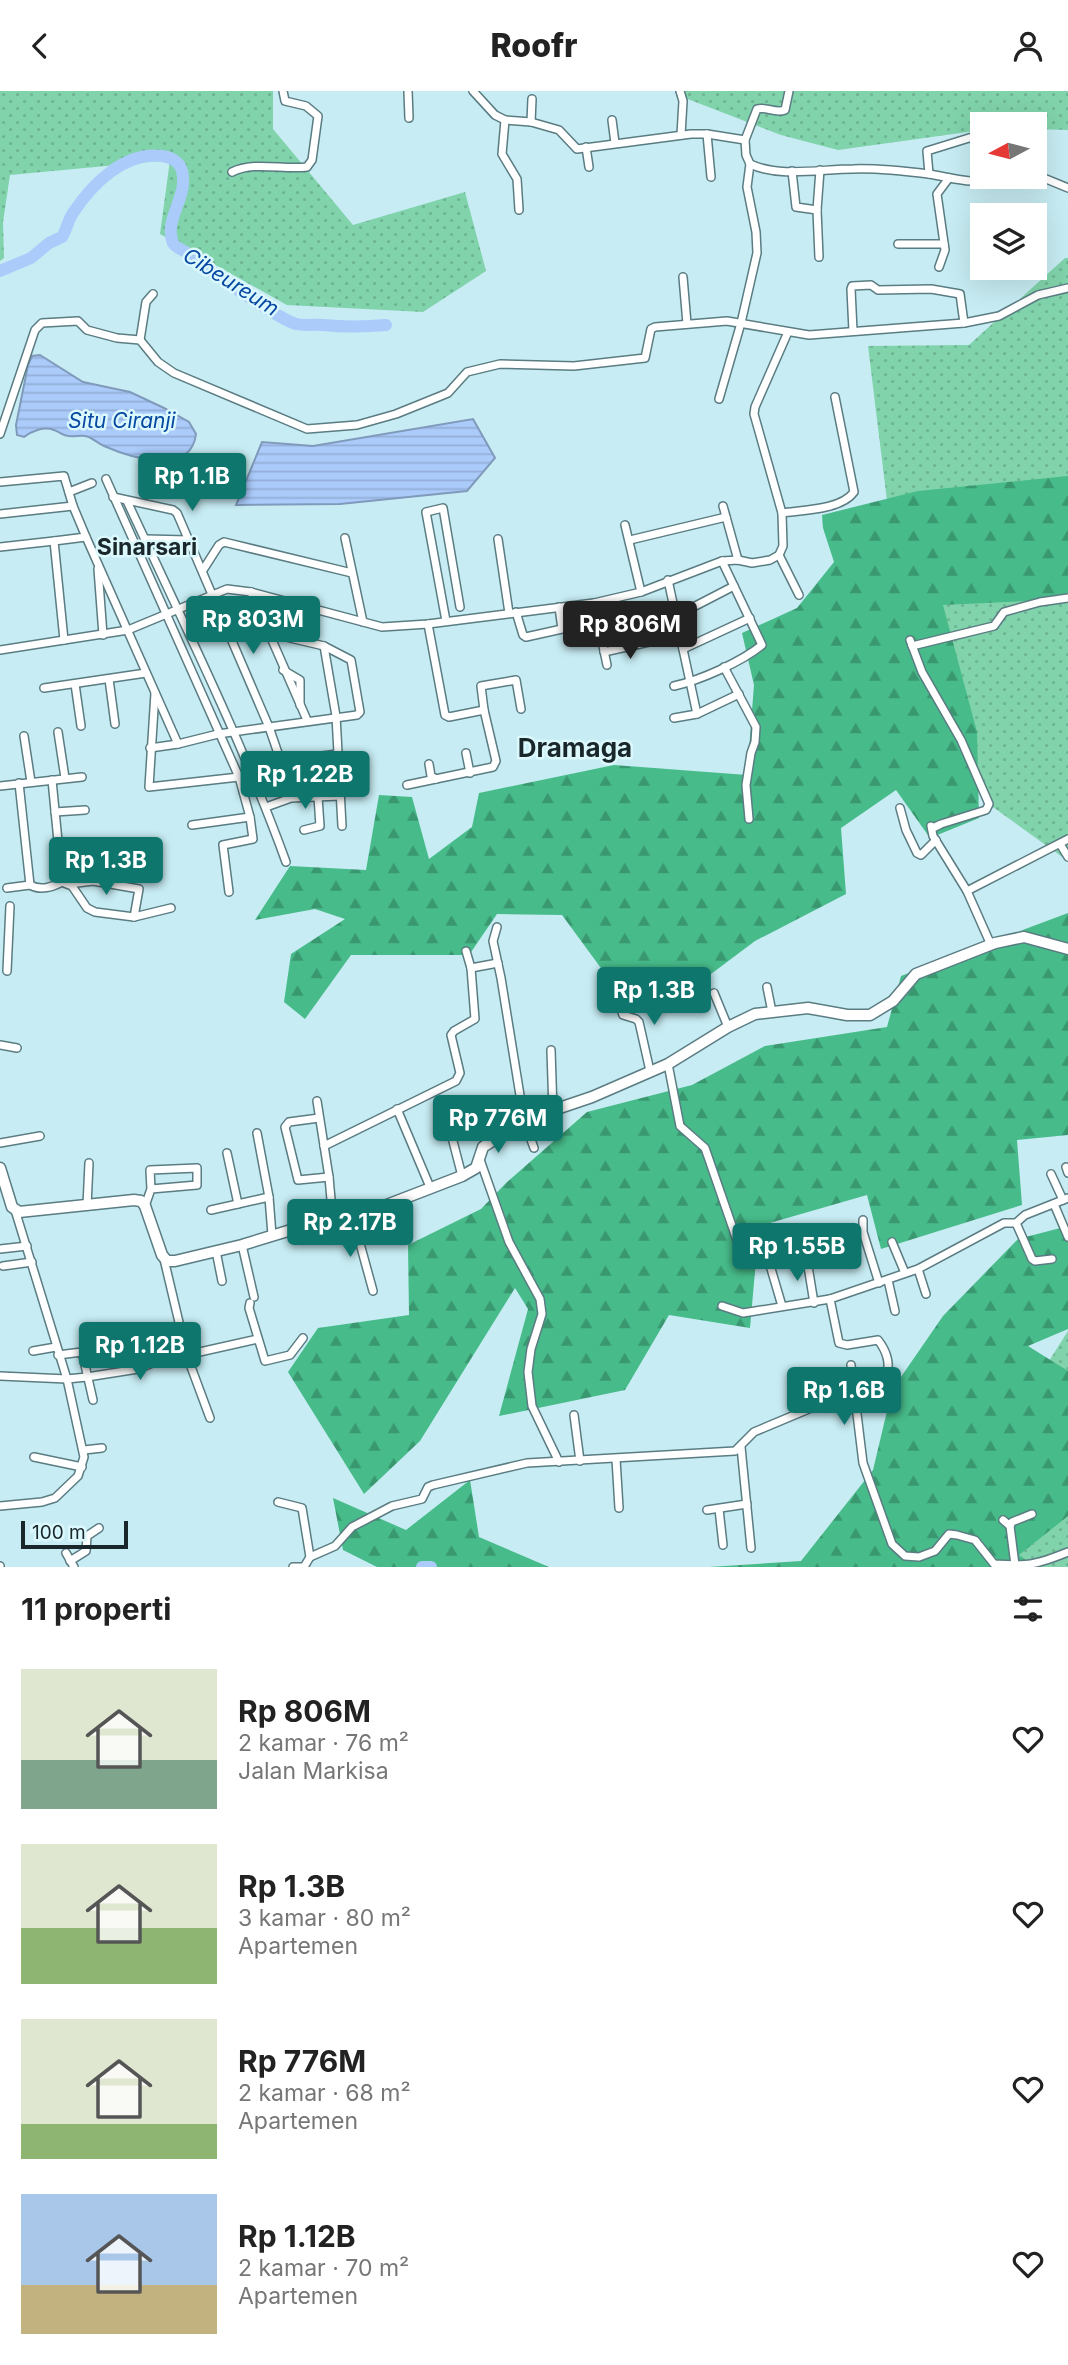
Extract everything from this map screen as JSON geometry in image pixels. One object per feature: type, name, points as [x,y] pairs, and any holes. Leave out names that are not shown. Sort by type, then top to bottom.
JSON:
[{"type":"street","points":[[232,172],[263,166],[296,169],[307,167],[312,160],[317,116],[306,106],[285,100],[283,91]]},
{"type":"street","points":[[408,91],[409,118]]},
{"type":"street","points":[[473,91],[488,111],[505,120],[531,122],[559,130],[577,149],[681,135],[706,134],[745,140]]},
{"type":"street","points":[[680,91],[683,101],[681,135]]},
{"type":"street","points":[[719,399],[741,323],[757,253],[756,232],[747,187],[750,164],[745,140],[757,109],[778,112],[785,110],[789,91]]},
{"type":"street","points":[[531,122],[533,99]]},
{"type":"street","points":[[505,120],[502,155],[517,180],[519,210]]},
{"type":"street","points":[[612,120],[615,143]]},
{"type":"street","points":[[706,134],[710,177]]},
{"type":"street","points":[[929,174],[927,151],[970,138]]},
{"type":"street","points":[[586,148],[589,167]]},
{"type":"street","points":[[750,164],[758,168],[792,171],[865,169],[929,174],[970,182]]},
{"type":"street","points":[[819,257],[817,210],[820,170]]},
{"type":"street","points":[[792,171],[796,207],[817,210]]},
{"type":"street","points":[[939,267],[945,253],[937,197],[949,178]]},
{"type":"street","points":[[1047,179],[1068,188]]},
{"type":"street","points":[[898,244],[944,244]]},
{"type":"street","points":[[683,277],[687,324]]},
{"type":"street","points":[[853,331],[851,289],[855,285],[871,285],[878,290],[931,289],[960,294],[964,323]]},
{"type":"street","points":[[0,434],[34,330],[42,323],[77,321],[89,331],[140,340],[158,362],[174,373],[307,429],[357,425],[396,414],[448,393],[467,372],[500,364],[574,366],[645,358],[652,328],[727,321],[809,335],[964,323],[999,316],[1038,295],[1068,288]]},
{"type":"street","points":[[140,340],[146,302],[153,294]]},
{"type":"street","points":[[788,332],[754,414],[782,513],[784,540],[779,555],[799,595]]},
{"type":"street","points":[[782,513],[833,504],[849,498],[854,492],[835,397]]},
{"type":"street","points":[[0,482],[62,475],[98,565],[178,744]]},
{"type":"street","points":[[106,479],[239,778],[250,817],[252,840],[225,844],[223,847],[229,892]]},
{"type":"street","points":[[69,492],[92,482]]},
{"type":"street","points":[[114,497],[176,512],[203,570],[282,761],[337,754]]},
{"type":"street","points":[[127,501],[252,772],[286,862]]},
{"type":"street","points":[[0,514],[73,506]]},
{"type":"street","points":[[723,506],[738,560]]},
{"type":"street","points":[[446,621],[426,512],[443,508],[460,607]]},
{"type":"street","points":[[630,540],[726,517]]},
{"type":"street","points":[[625,525],[641,592]]},
{"type":"street","points":[[0,547],[86,537]]},
{"type":"street","points":[[345,538],[363,622]]},
{"type":"street","points":[[498,539],[512,612],[523,635],[526,637],[562,629],[559,607]]},
{"type":"street","points":[[145,540],[188,540]]},
{"type":"street","points":[[54,541],[64,640]]},
{"type":"street","points":[[203,570],[218,547],[224,543],[352,573]]},
{"type":"street","points":[[0,650],[128,630],[227,589],[251,592],[382,627],[428,624],[594,603],[641,592],[722,561],[758,563],[779,555]]},
{"type":"street","points":[[674,686],[690,683],[761,646],[722,561]]},
{"type":"street","points":[[98,565],[103,635]]},
{"type":"street","points":[[668,580],[697,714]]},
{"type":"street","points":[[676,616],[734,586]]},
{"type":"street","points":[[251,592],[307,720]]},
{"type":"street","points":[[991,945],[967,891],[932,833],[932,827],[986,810],[989,804],[961,740],[927,682],[911,643],[994,626],[1004,611],[1068,598]]},
{"type":"street","points":[[594,603],[607,665]]},
{"type":"street","points":[[683,649],[750,618]]},
{"type":"street","points":[[428,624],[445,715],[449,717],[484,710]]},
{"type":"street","points":[[150,748],[218,734],[358,715],[360,712],[351,660],[324,646],[269,633]]},
{"type":"street","points":[[604,652],[649,642]]},
{"type":"street","points":[[324,646],[336,716],[342,825]]},
{"type":"street","points":[[724,667],[757,732],[746,785],[749,819]]},
{"type":"street","points":[[44,688],[146,673]]},
{"type":"street","points":[[109,679],[115,724]]},
{"type":"street","points":[[407,785],[470,773],[491,768],[496,764],[481,686],[516,680],[521,709]]},
{"type":"street","points":[[75,684],[81,726]]},
{"type":"street","points":[[155,692],[148,784],[150,788],[239,778],[252,772]]},
{"type":"street","points":[[674,718],[697,714],[739,694]]},
{"type":"street","points":[[58,732],[65,778]]},
{"type":"street","points":[[24,736],[31,782]]},
{"type":"street","points":[[466,753],[470,773]]},
{"type":"street","points":[[429,764],[431,776],[437,780]]},
{"type":"street","points":[[0,786],[82,777]]},
{"type":"street","points":[[52,780],[66,883],[90,911],[134,917],[171,908]]},
{"type":"street","points":[[19,783],[30,885]]},
{"type":"street","points":[[266,807],[291,798],[340,796]]},
{"type":"street","points":[[304,830],[320,826],[318,797]]},
{"type":"street","points":[[901,808],[906,830],[917,853],[922,854],[936,840]]},
{"type":"street","points":[[55,812],[85,810]]},
{"type":"street","points":[[192,825],[250,817]]},
{"type":"street","points":[[967,891],[1068,839]]},
{"type":"street","points":[[1060,844],[1068,857]]},
{"type":"street","points":[[7,888],[30,885],[37,889],[93,881],[139,889],[134,917]]},
{"type":"street","points":[[7,971],[9,906]]},
{"type":"street","points":[[497,927],[493,941],[524,1120],[534,1148]]},
{"type":"street","points":[[164,1259],[175,1261],[272,1235],[353,1218],[462,1176],[477,1168],[483,1147],[524,1120],[592,1097],[668,1064],[728,1027],[755,1014],[808,1009],[848,1015],[870,1014],[893,1001],[916,974],[991,945],[1024,937],[1068,949]]},
{"type":"street","points":[[324,1146],[452,1083],[460,1076],[451,1036],[454,1031],[475,1019],[471,968],[466,951]]},
{"type":"street","points":[[471,968],[498,963]]},
{"type":"street","points":[[767,987],[772,1013]]},
{"type":"street","points":[[714,993],[728,1027]]},
{"type":"street","points":[[618,1001],[623,1015],[639,1022],[650,1071]]},
{"type":"street","points":[[0,1045],[18,1048]]},
{"type":"street","points":[[551,1050],[552,1111]]},
{"type":"street","points":[[668,1064],[680,1126],[705,1148],[739,1246],[767,1255],[782,1306]]},
{"type":"street","points":[[317,1101],[333,1222]]},
{"type":"street","points":[[397,1109],[430,1187]]},
{"type":"street","points":[[319,1118],[289,1122],[285,1127],[297,1178],[303,1181],[329,1177]]},
{"type":"street","points":[[447,1122],[462,1176]]},
{"type":"street","points":[[257,1133],[269,1197],[272,1235]]},
{"type":"street","points":[[0,1143],[40,1136]]},
{"type":"street","points":[[227,1153],[238,1204]]},
{"type":"street","points":[[479,1157],[509,1241],[540,1299],[542,1314],[531,1349],[528,1372],[530,1395],[532,1406],[559,1462]]},
{"type":"street","points":[[88,1206],[89,1163]]},
{"type":"street","points":[[0,1168],[27,1246],[67,1379],[84,1450],[82,1467],[74,1482],[55,1499],[0,1506]]},
{"type":"street","points":[[151,1189],[198,1185],[197,1168],[150,1170],[151,1189],[145,1206],[164,1259],[187,1356],[210,1418]]},
{"type":"street","points":[[722,1306],[743,1313],[814,1303],[918,1269],[1003,1223],[1016,1223],[1025,1215],[1066,1199],[1051,1174]]},
{"type":"street","points":[[211,1210],[269,1197]]},
{"type":"street","points":[[15,1210],[25,1212],[134,1200],[145,1206]]},
{"type":"street","points":[[1054,1204],[1068,1237]]},
{"type":"street","points":[[353,1218],[373,1291]]},
{"type":"street","points":[[863,1220],[863,1231],[879,1283]]},
{"type":"street","points":[[1016,1223],[1032,1259],[1052,1259]]},
{"type":"street","points":[[892,1242],[905,1273]]},
{"type":"street","points":[[242,1245],[252,1300],[248,1307],[267,1362],[290,1355],[303,1338]]},
{"type":"street","points":[[0,1249],[27,1246]]},
{"type":"street","points":[[216,1251],[222,1281]]},
{"type":"street","points":[[807,1260],[814,1303]]},
{"type":"street","points":[[3,1266],[32,1262]]},
{"type":"street","points":[[918,1269],[926,1294]]},
{"type":"street","points":[[888,1280],[895,1311]]},
{"type":"street","points":[[293,1567],[304,1567],[310,1557],[335,1546],[352,1527],[393,1506],[422,1499],[430,1486],[517,1464],[735,1451],[741,1447],[746,1437],[754,1432],[885,1377],[888,1372],[887,1356],[876,1339],[847,1345],[839,1343],[830,1299]]},
{"type":"street","points":[[0,1376],[67,1379],[87,1377],[138,1369],[152,1363],[258,1339]]},
{"type":"street","points":[[33,1351],[82,1350],[93,1400]]},
{"type":"street","points":[[851,1365],[863,1463],[892,1544],[899,1552],[909,1557],[925,1555],[935,1551],[946,1536],[951,1534],[975,1540],[994,1564],[1043,1565],[1068,1552]]},
{"type":"street","points":[[573,1415],[580,1461]]},
{"type":"street","points":[[741,1447],[751,1548]]},
{"type":"street","points":[[84,1450],[102,1448]]},
{"type":"street","points":[[34,1457],[82,1467]]},
{"type":"street","points":[[615,1459],[619,1508]]},
{"type":"street","points":[[278,1502],[302,1508],[310,1557]]},
{"type":"street","points":[[706,1510],[747,1504]]},
{"type":"street","points":[[719,1509],[723,1545]]},
{"type":"street","points":[[1010,1526],[1014,1521],[1032,1514]]},
{"type":"street","points":[[1003,1520],[1010,1526],[1016,1565]]},
{"type":"street","points":[[70,1560],[86,1551],[87,1536],[99,1528]]},
{"type":"green space","points":[[0,91],[273,91],[273,129],[353,225],[465,192],[486,271],[423,312],[287,305],[160,234],[170,160],[10,175],[3,222],[4,258],[0,261]]},
{"type":"green space","points":[[676,91],[1068,91],[1068,130],[1047,129],[1047,112],[970,112],[970,132],[838,150],[781,135],[680,96]]},
{"type":"green space","points":[[1068,258],[1068,489],[890,525],[868,346],[969,345],[1041,280],[1047,280],[1047,274]]},
{"type":"green space","points":[[1068,476],[1068,599],[943,605],[977,732],[979,818],[930,838],[896,790],[841,828],[846,894],[755,941],[667,1007],[634,1013],[562,915],[497,914],[469,955],[351,955],[305,1019],[284,1002],[291,954],[345,919],[315,909],[255,920],[290,866],[366,870],[379,795],[412,797],[429,859],[472,827],[479,793],[614,765],[747,775],[754,685],[742,633],[797,608],[834,562],[823,528],[822,515],[918,491]]},
{"type":"green space","points":[[1068,582],[1068,861],[990,805],[935,732],[884,602]]},
{"type":"green space","points":[[1068,913],[1068,1135],[1017,1140],[1022,1205],[881,1249],[867,1195],[759,1226],[750,1328],[669,1315],[625,1390],[499,1416],[528,1309],[515,1288],[420,1441],[364,1494],[288,1372],[318,1328],[409,1315],[408,1245],[481,1209],[507,1182],[587,1112],[692,1085],[765,1046],[887,1027],[901,976]]},
{"type":"green space","points":[[1068,1226],[1068,1329],[1028,1346],[1068,1371],[1068,1516],[1019,1555],[1036,1567],[709,1567],[801,1561],[873,1470],[892,1390],[943,1316],[1018,1239]]},
{"type":"green space","points":[[1068,1331],[1068,1425],[1018,1410]]},
{"type":"green space","points":[[1068,1460],[1068,1567],[966,1567]]},
{"type":"green space","points":[[470,1480],[479,1537],[549,1567],[377,1567],[343,1550],[333,1498],[406,1530]]},
{"type":"water","name":"Situ Ciranji","points":[[40,355],[83,382],[130,392],[189,422],[196,434],[192,447],[183,456],[158,460],[128,455],[88,437],[67,436],[50,429],[38,430],[24,437],[17,435],[16,425],[28,365],[32,356]]},
{"type":"water","points":[[473,419],[495,458],[467,491],[340,504],[236,505],[262,442],[313,446]]},
{"type":"waterway","name":"Cibeureum","points":[[0,271],[31,258],[49,243],[62,237],[71,216],[81,202],[111,172],[135,159],[162,156],[175,161],[182,171],[182,190],[171,226],[173,243],[177,247],[260,304],[296,324],[386,325]]},
{"type":"waterway","points":[[422,1567],[431,1567]]},
{"type":"district","name":"Sinarsari","points":[[147,547]]},
{"type":"district","name":"Dramaga","points":[[575,748]]}]
